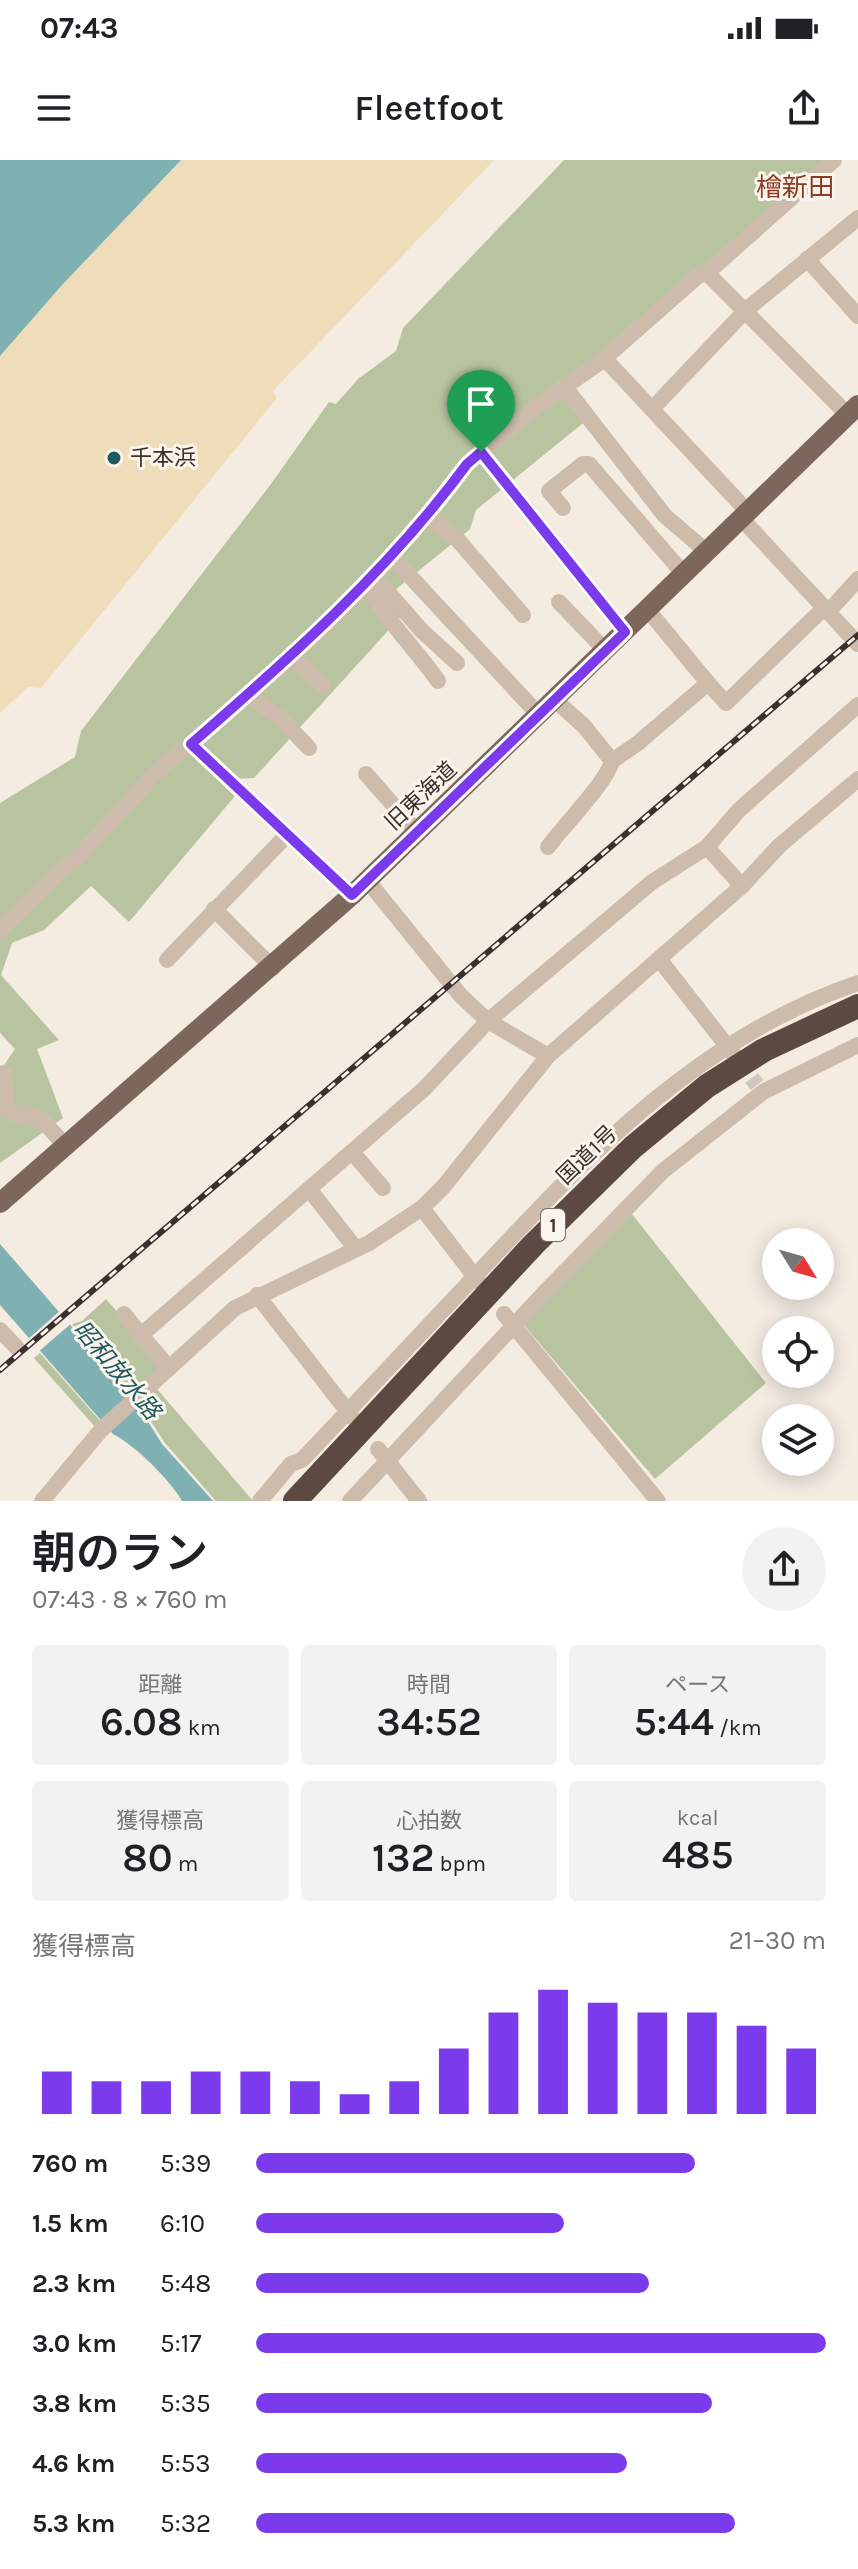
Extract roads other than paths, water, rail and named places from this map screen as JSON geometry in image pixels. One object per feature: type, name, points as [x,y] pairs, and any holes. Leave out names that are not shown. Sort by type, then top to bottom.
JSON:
[{"type":"highway","name":"国道1号","points":[[295,1501],[534,1244],[657,1126],[707,1086],[764,1050],[858,1006]]},
{"type":"highway","name":"国道1号","points":[[315,1501],[569,1230],[679,1127],[770,1063],[858,1024]]},
{"type":"main road","name":"旧東海道","points":[[0,1202],[273,968],[352,895],[606,651],[682,572],[853,410]]},
{"type":"street","points":[[0,930],[65,866],[74,862],[154,774],[293,656],[371,581],[481,452],[604,358],[834,160]]},
{"type":"street","points":[[652,409],[746,310],[858,218]]},
{"type":"street","points":[[807,259],[858,316]]},
{"type":"street","points":[[703,274],[853,410]]},
{"type":"street","points":[[604,358],[858,644]]},
{"type":"street","points":[[564,386],[665,516],[706,551]]},
{"type":"street","points":[[481,452],[625,632]]},
{"type":"street","points":[[563,508],[549,491],[583,464],[589,464],[682,572]]},
{"type":"street","points":[[425,515],[457,539],[523,615]]},
{"type":"street","points":[[392,557],[539,715]]},
{"type":"street","points":[[647,609],[726,703],[858,579]]},
{"type":"street","points":[[371,581],[457,663]]},
{"type":"street","points":[[371,581],[375,602],[402,630],[438,681]]},
{"type":"street","points":[[559,602],[606,651]]},
{"type":"street","points":[[293,656],[323,686]]},
{"type":"street","points":[[548,847],[575,809],[608,776],[612,761],[638,743],[708,683]]},
{"type":"street","points":[[248,694],[281,719],[309,748]]},
{"type":"street","points":[[555,700],[584,726],[612,761]]},
{"type":"street","points":[[141,1335],[424,1089],[488,1021],[652,882],[707,847],[739,810],[858,705]]},
{"type":"street","points":[[191,744],[352,895]]},
{"type":"street","points":[[366,774],[417,832]]},
{"type":"street","points":[[42,1501],[101,1430],[235,1308],[356,1249],[422,1208],[444,1186],[548,1056],[742,886],[779,846],[858,779]]},
{"type":"street","points":[[167,960],[287,835]]},
{"type":"street","points":[[707,847],[742,886]]},
{"type":"street","points":[[367,880],[461,996],[488,1021],[548,1056]]},
{"type":"street","points":[[214,909],[273,968]]},
{"type":"street","points":[[659,959],[730,1050]]},
{"type":"street","points":[[260,1501],[291,1464],[302,1460],[352,1416],[599,1146],[636,1113],[816,997],[858,983]]},
{"type":"street","points":[[350,1501],[382,1455],[509,1320],[663,1171],[760,1088],[858,1045]]},
{"type":"street","points":[[4,1073],[7,1089],[2,1106],[15,1114],[40,1118],[66,1146]]},
{"type":"street","points":[[352,1152],[383,1188]]},
{"type":"street","points":[[309,1189],[356,1249]]},
{"type":"street","points":[[422,1208],[478,1281]]},
{"type":"street","points":[[257,1295],[352,1416]]},
{"type":"street","points":[[124,1314],[169,1368]]},
{"type":"street","points":[[509,1320],[658,1501]]},
{"type":"street","points":[[0,1330],[17,1348]]},
{"type":"street","points":[[382,1455],[419,1501]]},
{"type":"water","points":[[0,160],[181,160],[62,285],[0,356]]},
{"type":"water","points":[[0,1244],[132,1396],[162,1444],[213,1501],[182,1501],[151,1464],[113,1434],[0,1305]]},
{"type":"tunnel","points":[[737,1059],[757,1085]]},
{"type":"railway","points":[[0,1370],[858,635]]},
{"type":"place","name":"千本浜","points":[[114,458]]},
{"type":"district","name":"檜新田","points":[[795,187]]},
{"type":"water label","name":"昭和放水路","points":[[117,1370]]}]
